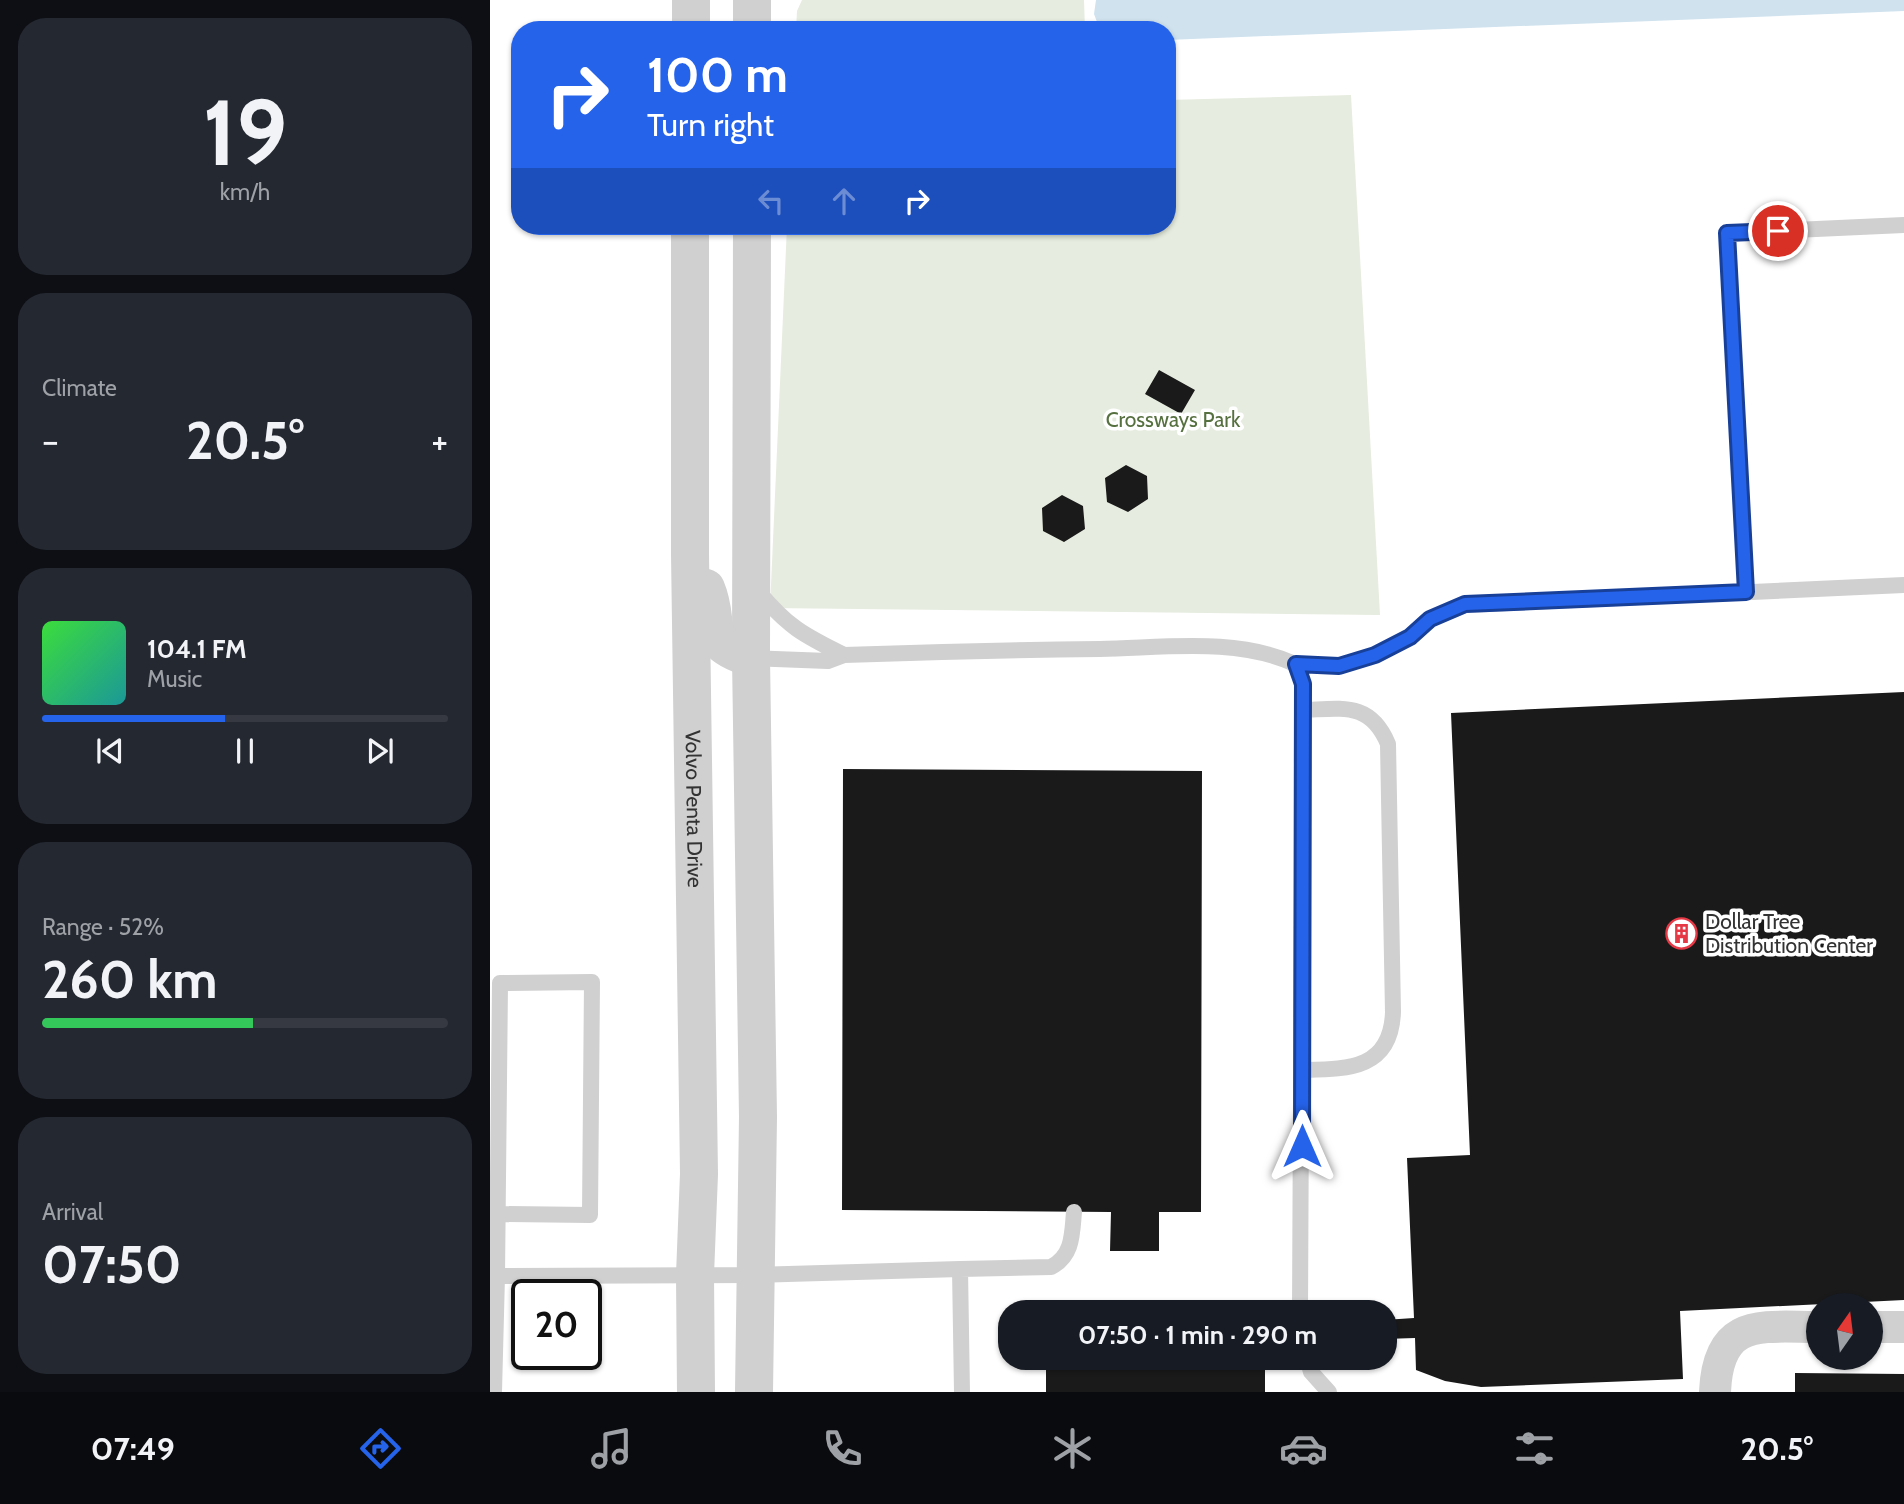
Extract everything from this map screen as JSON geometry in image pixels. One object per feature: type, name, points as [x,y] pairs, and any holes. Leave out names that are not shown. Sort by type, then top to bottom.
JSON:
[{"type":"street","points":[[691,0],[691,21]]},
{"type":"street","points":[[752,0],[752,21]]},
{"type":"street","name":"Volvo Penta Drive","points":[[691,235],[690,554],[698,1174],[696,1392]]},
{"type":"street","points":[[752,235],[751,658],[758,1117],[754,1392]]},
{"type":"street","points":[[690,554],[708,594],[713,626],[721,645],[751,658]]},
{"type":"street","points":[[1715,1392],[1720,1360],[1734,1338],[1742,1331],[1760,1327],[1806,1327]]},
{"type":"street","points":[[1883,1327],[1904,1327]]},
{"type":"lane","points":[[1746,592],[1727,233],[1904,225]]},
{"type":"lane","points":[[752,583],[777,614],[795,630],[844,655]]},
{"type":"lane","points":[[751,658],[828,661],[844,655],[1224,647],[1275,655],[1296,664],[1339,666],[1375,655],[1410,637],[1430,619],[1465,604],[1904,585]]},
{"type":"lane","points":[[1296,664],[1303,684],[1300,1300]]},
{"type":"lane","points":[[1302,1070],[1346,1069],[1365,1063],[1382,1049],[1392,1032],[1393,1012],[1388,744],[1381,726],[1364,713],[1343,709],[1303,710]]},
{"type":"lane","points":[[494,1392],[500,983],[592,982],[590,1215],[498,1214]]},
{"type":"lane","points":[[497,1276],[755,1275],[1051,1267],[1061,1262],[1071,1242],[1074,1212]]},
{"type":"lane","points":[[960,1269],[962,1392]]},
{"type":"lane","points":[[1310,1370],[1329,1392]]},
{"type":"green space","points":[[802,0],[1084,0],[1085,21],[796,21]]},
{"type":"green space","name":"Crossways Park","points":[[1351,95],[1380,615],[770,608],[787,235],[1176,235],[1176,100]]},
{"type":"water","points":[[1096,0],[1904,0],[1904,11],[1176,40],[1176,21],[1097,21],[1094,14]]},
{"type":"building","points":[[1159,370],[1195,390],[1181,414],[1145,394]]},
{"type":"building","points":[[1126,465],[1147,476],[1148,499],[1128,512],[1107,502],[1105,478]]},
{"type":"building","points":[[1062,495],[1083,506],[1085,529],[1064,542],[1043,531],[1042,508]]},
{"type":"building","name":"Dollar Tree Distribution Center","points":[[1904,692],[1904,1300],[1883,1301],[1883,1293],[1806,1293],[1806,1305],[1680,1311],[1683,1379],[1481,1387],[1445,1381],[1416,1370],[1415,1338],[1397,1339],[1397,1319],[1414,1318],[1407,1158],[1470,1155],[1451,713]]},
{"type":"building","points":[[843,769],[1202,771],[1201,1212],[1159,1212],[1159,1251],[1110,1251],[1111,1212],[842,1210]]},
{"type":"building","points":[[1046,1370],[1265,1370],[1265,1392],[1046,1392]]},
{"type":"building","points":[[1795,1373],[1904,1374],[1904,1392],[1795,1392]]},
{"type":"place","name":"Dollar Tree Distribution Center","points":[[1682,934]]},
{"type":"route","points":[[1302,1146],[1303,684],[1296,664],[1339,666],[1375,655],[1410,637],[1430,619],[1465,604],[1746,592],[1727,233],[1778,231]]}]
